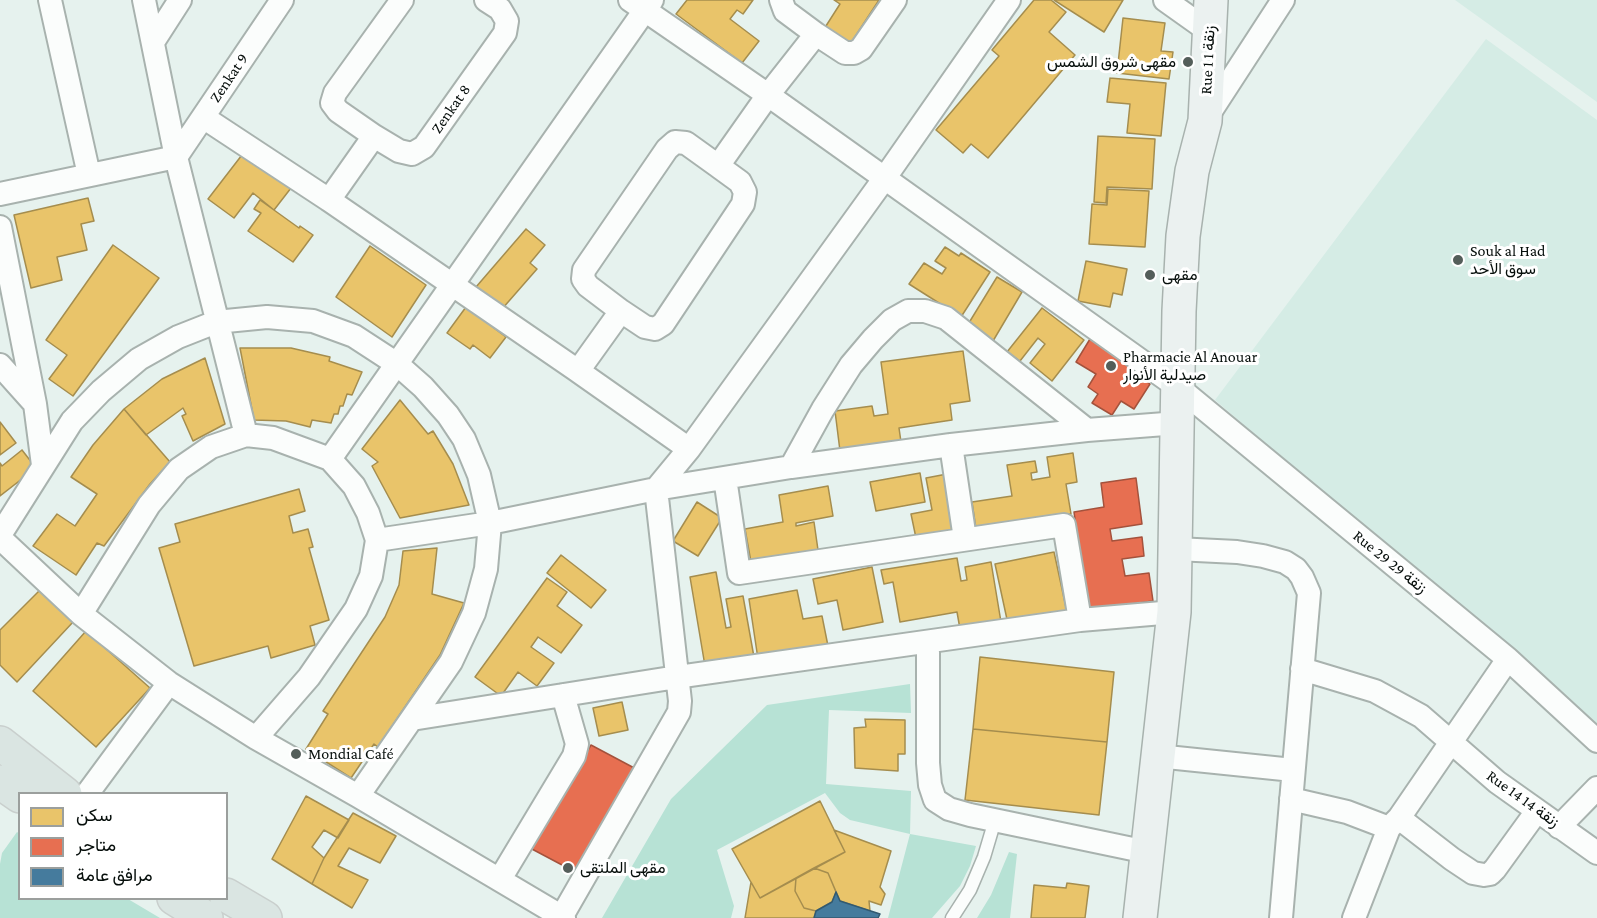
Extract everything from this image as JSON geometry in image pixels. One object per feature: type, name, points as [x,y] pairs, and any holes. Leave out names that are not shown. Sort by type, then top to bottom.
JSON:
[{"type":"main road","points":[[0,743],[62,792]]},
{"type":"main road","points":[[0,782],[18,795]]},
{"type":"main road","points":[[228,896],[265,918]]},
{"type":"main road","points":[[177,900],[206,918]]},
{"type":"street","points":[[50,0],[89,176]]},
{"type":"street","points":[[144,0],[176,157],[246,435]]},
{"type":"street","points":[[153,42],[180,0]]},
{"type":"street","name":"Zenkat 9","points":[[176,157],[282,0]]},
{"type":"street","points":[[329,200],[374,136],[338,111],[332,103],[335,93],[402,0]]},
{"type":"street","name":"Zenkat 8","points":[[374,136],[399,151],[412,154],[424,147],[505,33],[507,21],[500,9],[486,0]]},
{"type":"street","points":[[781,0],[785,11],[845,53],[854,53],[861,48],[895,0]]},
{"type":"street","points":[[358,796],[451,662],[474,613],[486,569],[490,523],[480,475],[464,439],[448,415],[423,387],[397,364],[354,336],[313,321],[267,317],[216,322],[178,337],[139,359],[100,391],[72,422],[0,537],[81,614],[169,683],[256,738],[563,917],[679,712],[680,700],[656,489],[689,449],[885,179],[1009,0]]},
{"type":"street","points":[[1165,0],[1210,32]]},
{"type":"street","name":"Rue 1 زنقة 1","points":[[1140,918],[1174,612],[1183,236],[1192,171],[1205,121],[1210,0]]},
{"type":"street","points":[[1205,121],[1283,0]]},
{"type":"street","points":[[330,459],[452,287],[642,4]]},
{"type":"street","name":"Rue 29 زنقة 29","points":[[642,4],[1179,388],[1508,660],[1597,741]]},
{"type":"street","points":[[717,165],[816,34]]},
{"type":"street","points":[[203,117],[329,200],[689,449]]},
{"type":"street","points":[[675,142],[686,143],[717,165],[740,182],[745,192],[743,204],[663,324],[655,329],[645,327],[588,286],[583,279],[584,270],[667,149],[675,142]]},
{"type":"street","points":[[0,194],[176,157]]},
{"type":"street","points":[[0,227],[35,404],[44,465]]},
{"type":"street","points":[[578,371],[621,311]]},
{"type":"street","points":[[791,467],[823,409],[851,365],[892,320],[908,311],[925,311],[946,318],[1087,430]]},
{"type":"street","points":[[0,365],[35,404]]},
{"type":"street","points":[[377,540],[490,523],[656,489],[791,467],[951,445],[1087,430],[1178,423]]},
{"type":"street","points":[[81,614],[148,505],[179,469],[211,447],[246,435],[273,438],[330,459],[354,486],[368,513],[377,540],[371,576],[356,609],[309,677],[256,738]]},
{"type":"street","points":[[951,445],[965,539]]},
{"type":"street","points":[[724,478],[739,573],[1064,525],[1080,620]]},
{"type":"street","points":[[1176,549],[1263,556],[1285,562],[1296,569],[1309,594],[1293,770],[1283,918]]},
{"type":"street","points":[[412,719],[677,677],[1080,620],[1174,612]]},
{"type":"street","points":[[928,643],[928,763],[935,800],[949,809],[1147,852]]},
{"type":"street","points":[[1354,918],[1394,823],[1508,660]]},
{"type":"street","name":"Rue 14 زنقة 14","points":[[1302,669],[1375,691],[1421,716],[1497,782],[1597,853]]},
{"type":"street","points":[[88,792],[169,683]]},
{"type":"street","points":[[500,879],[574,756],[577,744],[563,695]]},
{"type":"street","points":[[1157,756],[1293,770]]},
{"type":"street","points":[[1560,827],[1597,788]]},
{"type":"street","points":[[1291,799],[1394,823],[1473,873],[1484,875],[1490,874],[1495,869],[1537,812]]},
{"type":"lane","points":[[952,918],[970,890],[984,857],[995,820]]},
{"type":"shaded area","points":[[1455,0],[1597,0],[1597,102]]},
{"type":"shaded area","name":"Souk al Had سوق الأحد","points":[[1486,39],[1597,120],[1597,730],[1215,400]]},
{"type":"green space","points":[[910,684],[911,713],[829,710],[826,784],[911,791],[910,834],[850,820],[840,813],[825,793],[717,850],[734,906],[731,918],[602,918],[671,799],[767,705]]},
{"type":"green space","points":[[18,833],[18,900],[130,900],[160,918],[0,918],[2,853]]},
{"type":"green space","points":[[910,834],[976,846],[970,866],[960,886],[932,918],[888,918]]},
{"type":"green space","points":[[1009,852],[1017,854],[1010,918],[977,918],[991,895]]},
{"type":"building: سكن","points":[[687,0],[753,0],[743,14],[737,10],[730,19],[759,41],[742,63],[676,14]]},
{"type":"building: سكن","points":[[834,0],[879,0],[849,46],[824,29],[840,4]]},
{"type":"building: سكن","points":[[1034,0],[1051,0],[1066,12],[1049,32],[1075,55],[988,158],[971,144],[963,153],[936,130],[999,56],[992,50]]},
{"type":"building: سكن","points":[[1054,0],[1123,0],[1104,32]]},
{"type":"building: سكن","points":[[1123,18],[1165,23],[1161,51],[1173,52],[1169,79],[1117,73]]},
{"type":"building: سكن","points":[[1110,78],[1166,83],[1161,136],[1127,133],[1130,104],[1107,102]]},
{"type":"building: سكن","points":[[1098,136],[1155,139],[1152,189],[1107,187],[1106,203],[1094,202]]},
{"type":"building: سكن","points":[[245,151],[291,188],[274,210],[253,193],[234,218],[208,199]]},
{"type":"building: سكن","points":[[1108,189],[1149,191],[1145,247],[1089,244],[1092,204],[1107,205]]},
{"type":"building: سكن","points":[[88,198],[94,221],[81,224],[87,250],[57,257],[62,280],[31,288],[14,215]]},
{"type":"building: سكن","points":[[260,200],[299,228],[300,226],[313,235],[293,262],[248,231],[261,213],[254,209]]},
{"type":"building: سكن","points":[[526,229],[545,245],[530,263],[537,269],[502,309],[476,287]]},
{"type":"building: سكن","points":[[113,245],[159,278],[73,396],[49,379],[67,355],[46,340]]},
{"type":"building: سكن","points":[[370,246],[426,285],[392,337],[336,297]]},
{"type":"building: سكن","points":[[945,247],[959,256],[961,253],[990,272],[961,317],[909,284],[924,263],[942,274],[946,268],[935,261]]},
{"type":"building: سكن","points":[[1086,261],[1127,269],[1122,295],[1113,293],[1110,307],[1078,301]]},
{"type":"building: سكن","points":[[997,277],[1022,292],[993,341],[967,326]]},
{"type":"building: سكن","points":[[466,307],[506,337],[490,358],[473,345],[470,349],[447,333]]},
{"type":"building: سكن","points":[[1042,308],[1084,340],[1052,381],[1030,363],[1045,344],[1038,338],[1020,361],[1007,352]]},
{"type":"building: سكن","points":[[240,348],[291,348],[330,357],[329,361],[362,372],[352,395],[347,394],[343,406],[340,406],[338,414],[334,414],[331,423],[312,420],[310,427],[286,421],[254,420]]},
{"type":"building: سكن","points":[[963,351],[970,401],[950,404],[952,420],[899,428],[901,442],[840,451],[835,411],[872,406],[874,416],[888,414],[881,362]]},
{"type":"building: سكن","points":[[205,358],[225,424],[193,441],[182,416],[186,414],[183,408],[146,435],[124,409],[162,379]]},
{"type":"building: سكن","points":[[400,400],[428,434],[433,431],[453,464],[469,505],[400,518],[372,466],[378,462],[362,449]]},
{"type":"building: سكن","points":[[124,409],[170,462],[150,484],[104,546],[97,543],[76,575],[33,546],[57,514],[75,526],[97,494],[71,477],[93,445]]},
{"type":"building: سكن","points":[[0,422],[16,443],[0,455]]},
{"type":"building: سكن","points":[[22,450],[36,468],[0,496],[0,463],[2,466]]},
{"type":"building: سكن","points":[[1073,453],[1077,482],[1066,484],[1071,514],[976,529],[972,502],[1012,496],[1007,465],[1035,461],[1037,472],[1031,473],[1032,480],[1050,477],[1047,457]]},
{"type":"building: سكن","points":[[920,473],[925,502],[876,511],[870,482]]},
{"type":"building: سكن","points":[[947,474],[957,530],[916,538],[911,514],[932,510],[926,478]]},
{"type":"building: سكن","points":[[828,486],[833,516],[796,523],[796,526],[814,522],[818,550],[751,562],[745,529],[783,522],[779,495]]},
{"type":"building: سكن","points":[[299,489],[305,511],[289,516],[293,533],[308,529],[313,547],[309,548],[329,620],[310,626],[315,645],[271,658],[268,646],[194,666],[159,548],[180,542],[175,524]]},
{"type":"building: سكن","points":[[697,502],[722,518],[698,556],[673,541]]},
{"type":"building: سكن","points":[[437,548],[432,594],[464,603],[440,655],[378,747],[374,744],[351,778],[306,749],[328,714],[323,711],[385,617],[399,585],[403,551]]},
{"type":"building: سكن","points":[[1054,552],[1067,612],[1008,624],[995,564]]},
{"type":"building: سكن","points":[[561,555],[606,590],[591,608],[547,573]]},
{"type":"building: سكن","points":[[957,558],[961,581],[967,580],[965,567],[991,562],[1001,622],[960,629],[957,612],[900,622],[893,582],[884,584],[881,570]]},
{"type":"building: سكن","points":[[872,567],[883,622],[843,630],[837,600],[818,604],[813,579]]},
{"type":"building: سكن","points":[[716,572],[726,628],[731,627],[726,599],[743,596],[754,657],[705,666],[690,577]]},
{"type":"building: سكن","points":[[547,578],[567,592],[557,606],[582,625],[561,653],[538,637],[531,647],[554,663],[537,686],[518,672],[501,696],[475,677]]},
{"type":"building: سكن","points":[[41,589],[74,621],[17,682],[0,665],[0,630]]},
{"type":"building: سكن","points":[[797,590],[803,619],[822,616],[828,646],[758,659],[749,599]]},
{"type":"building: سكن","points":[[86,631],[150,688],[96,747],[33,691]]},
{"type":"building: سكن","points":[[980,657],[1114,672],[1107,742],[973,729]]},
{"type":"building: سكن","points":[[622,702],[628,730],[599,736],[593,708]]},
{"type":"building: سكن","points":[[865,719],[905,720],[905,754],[898,754],[898,771],[855,768],[854,728],[866,727]]},
{"type":"building: سكن","points":[[973,729],[1107,742],[1099,815],[965,800]]},
{"type":"building: سكن","points":[[306,796],[349,820],[338,838],[324,830],[312,847],[324,858],[312,884],[272,859]]},
{"type":"building: سكن","points":[[820,801],[845,852],[760,898],[732,849]]},
{"type":"building: سكن","points":[[353,813],[396,836],[380,863],[349,848],[338,866],[368,880],[352,908],[312,884],[324,858]]},
{"type":"building: سكن","points":[[834,830],[891,851],[880,887],[885,894],[881,905],[869,901],[870,911],[840,901],[828,873],[814,868],[845,852]]},
{"type":"building: سكن","points":[[814,868],[828,873],[836,892],[832,902],[816,911],[804,908],[795,891],[796,878]]},
{"type":"building: سكن","points":[[796,878],[795,891],[804,908],[816,911],[814,918],[745,918],[751,882],[760,898]]},
{"type":"building: سكن","points":[[1067,883],[1089,886],[1085,918],[1031,918],[1034,885],[1066,888]]},
{"type":"building: متاجر","points":[[1090,339],[1141,371],[1138,376],[1150,384],[1134,409],[1121,401],[1112,415],[1092,403],[1098,394],[1088,387],[1096,374],[1076,362]]},
{"type":"building: متاجر","points":[[1136,478],[1142,524],[1110,529],[1112,541],[1142,537],[1144,556],[1122,559],[1125,576],[1149,573],[1153,601],[1088,610],[1074,512],[1104,507],[1101,483]]},
{"type":"building: متاجر","points":[[591,745],[638,770],[581,875],[530,848]]},
{"type":"building: مرافق عامة","points":[[836,892],[840,901],[880,914],[878,918],[814,918],[816,911],[832,902]]},
{"type":"place","name":"مقهى شروق الشمس","points":[[1188,62]]},
{"type":"place","name":"Souk al Had سوق الأحد","points":[[1458,260]]},
{"type":"place","name":"مقهى","points":[[1150,275]]},
{"type":"place","name":"Pharmacie Al Anouar صيدلية الأنوار","points":[[1111,366]]},
{"type":"place","name":"Mondial Café","points":[[296,754]]},
{"type":"place","name":"مقهى الملتقى","points":[[568,868]]}]
